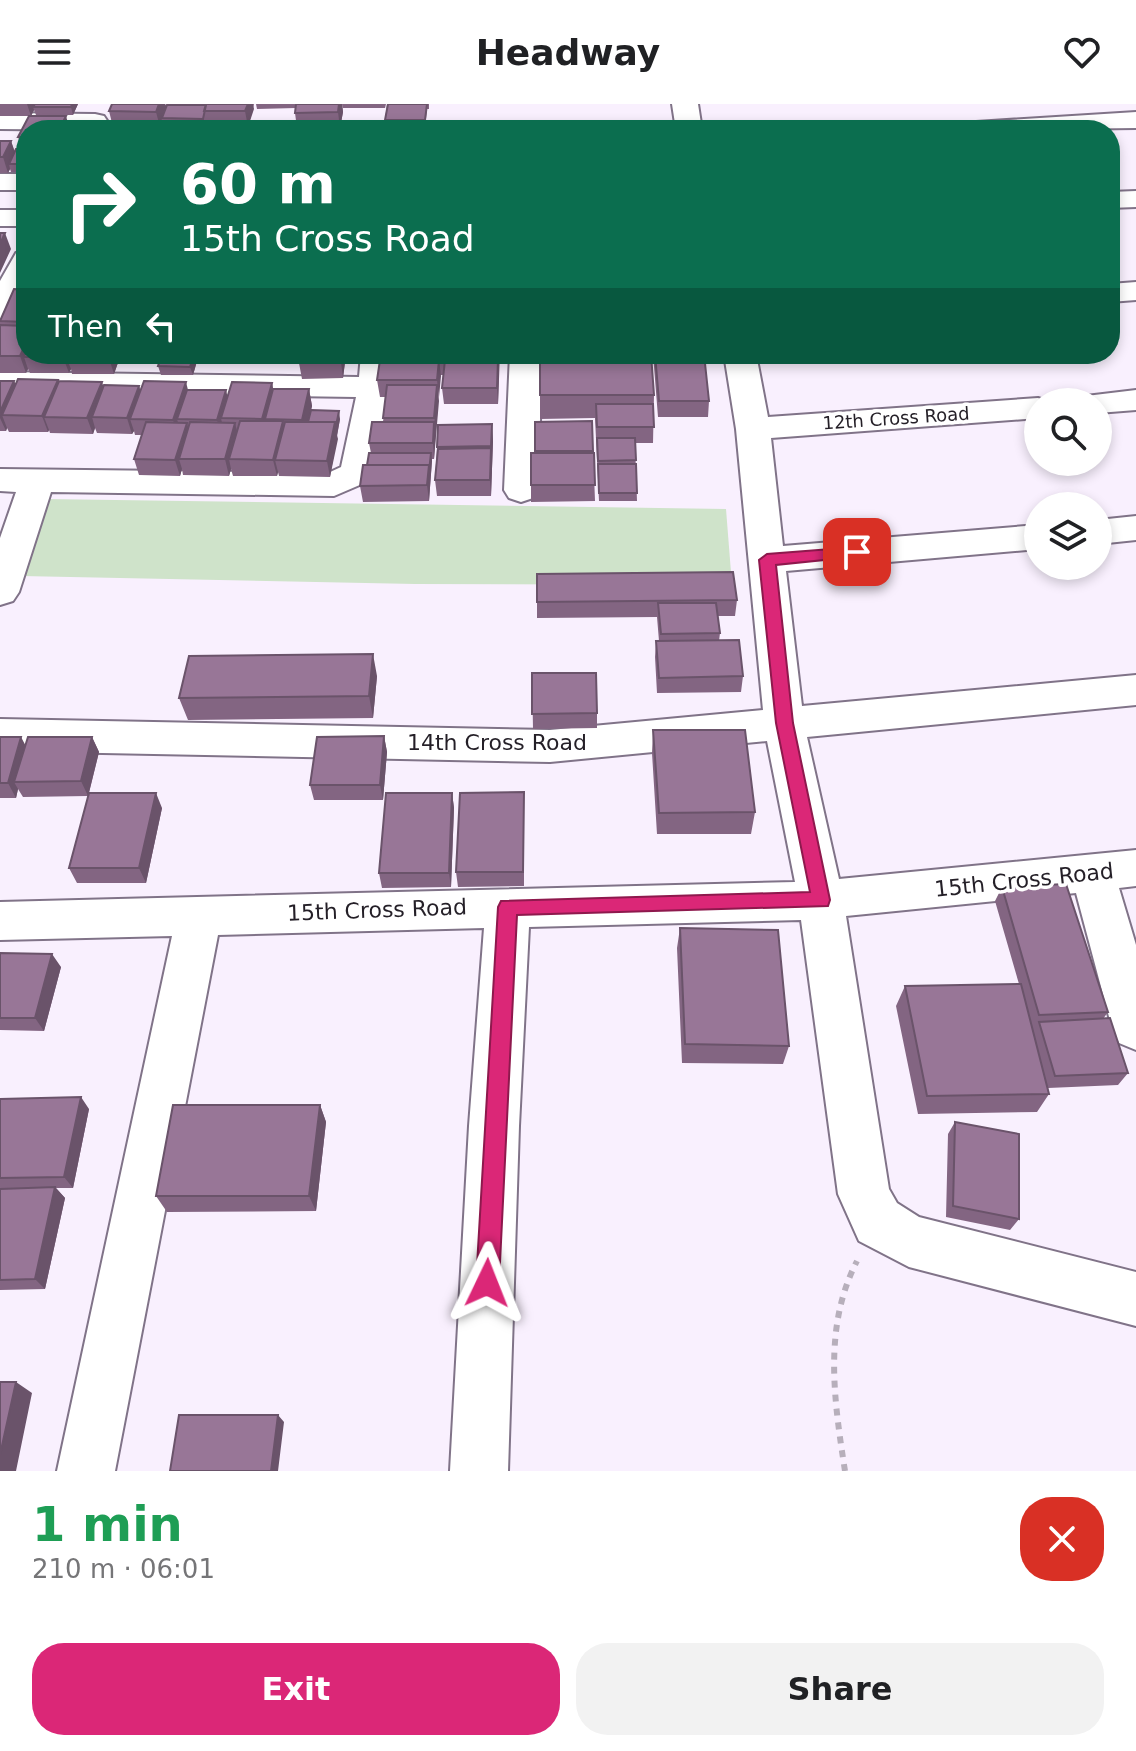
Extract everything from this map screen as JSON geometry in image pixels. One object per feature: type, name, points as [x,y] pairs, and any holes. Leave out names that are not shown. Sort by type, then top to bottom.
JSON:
[{"type":"street","points":[[48,120],[96,119]]},
{"type":"street","points":[[521,490],[526,364]]},
{"type":"street","points":[[742,364],[753,429],[784,723],[821,900],[864,1194],[878,1222],[909,1241],[1136,1299]]},
{"type":"street","points":[[0,382],[375,371],[357,473],[334,485],[0,480]]},
{"type":"street","points":[[1112,402],[1136,400]]},
{"type":"street","name":"12th Cross Road","points":[[753,429],[1024,409]]},
{"type":"street","points":[[0,592],[37,482]]},
{"type":"street","points":[[1112,531],[1136,528]]},
{"type":"street","points":[[767,560],[1024,538]]},
{"type":"street","name":"14th Cross Road","points":[[0,735],[550,746],[1136,690]]},
{"type":"street","points":[[1114,870],[1136,1028]]},
{"type":"street","name":"15th Cross Road","points":[[0,921],[821,900],[1114,870]]},
{"type":"street","points":[[479,1471],[494,1126],[508,907]]},
{"type":"street","points":[[86,1471],[199,915]]},
{"type":"path","points":[[845,1471],[838,1425],[835,1330],[845,1279],[870,1243],[909,1241]]},
{"type":"green space","points":[[45,499],[726,509],[732,585],[415,584],[21,576]]},
{"type":"building","points":[[35,104],[72,104],[71,107],[33,107]]},
{"type":"building","points":[[112,104],[159,104],[156,112],[109,111]]},
{"type":"building","points":[[206,104],[248,104],[245,111],[204,111]]},
{"type":"building","points":[[296,104],[339,104],[338,112],[295,113]]},
{"type":"building","points":[[388,104],[427,104],[425,120],[385,120]]},
{"type":"building","points":[[167,105],[206,105],[203,119],[162,118]]},
{"type":"building","points":[[29,116],[66,116],[64,120],[27,120]]},
{"type":"building","points":[[0,141],[11,141],[3,157],[0,157]]},
{"type":"building","points":[[16,149],[16,164],[9,164]]},
{"type":"building","points":[[14,289],[16,289],[16,322],[0,321]]},
{"type":"building","points":[[0,325],[16,326],[16,356],[0,356]]},
{"type":"building","points":[[159,364],[191,364],[190,367]]},
{"type":"building","points":[[379,364],[439,364],[437,380],[377,380]]},
{"type":"building","points":[[445,364],[498,364],[497,388],[442,388]]},
{"type":"building","points":[[540,364],[652,364],[654,395],[540,395]]},
{"type":"building","points":[[656,364],[705,364],[709,401],[659,401]]},
{"type":"building","points":[[18,379],[58,380],[42,416],[2,415]]},
{"type":"building","points":[[0,381],[14,381],[0,412]]},
{"type":"building","points":[[59,381],[102,382],[87,418],[44,417]]},
{"type":"building","points":[[144,381],[186,382],[173,420],[130,419]]},
{"type":"building","points":[[232,382],[272,383],[262,419],[221,418]]},
{"type":"building","points":[[104,385],[139,386],[127,418],[92,417]]},
{"type":"building","points":[[387,385],[437,385],[434,418],[383,418]]},
{"type":"building","points":[[273,389],[309,389],[302,420],[265,419]]},
{"type":"building","points":[[187,390],[226,390],[217,420],[177,419]]},
{"type":"building","points":[[596,404],[653,404],[654,427],[597,427]]},
{"type":"building","points":[[311,410],[339,411],[336,426],[335,422],[308,422]]},
{"type":"building","points":[[240,421],[283,421],[273,460],[229,459]]},
{"type":"building","points":[[592,421],[593,451],[535,451],[535,422]]},
{"type":"building","points":[[146,422],[187,423],[175,460],[134,459]]},
{"type":"building","points":[[190,422],[235,423],[225,459],[179,459]]},
{"type":"building","points":[[285,422],[335,422],[327,461],[275,460]]},
{"type":"building","points":[[372,422],[434,422],[433,443],[369,443]]},
{"type":"building","points":[[492,424],[491,446],[437,447],[438,425]]},
{"type":"building","points":[[597,438],[635,438],[636,460],[598,461]]},
{"type":"building","points":[[491,448],[490,480],[435,480],[438,449]]},
{"type":"building","points":[[369,453],[431,453],[429,471],[429,465],[367,465]]},
{"type":"building","points":[[531,453],[594,453],[595,485],[531,485]]},
{"type":"building","points":[[598,464],[636,464],[637,493],[599,493]]},
{"type":"building","points":[[363,465],[429,465],[427,485],[360,486]]},
{"type":"building","points":[[733,572],[737,600],[537,602],[537,574]]},
{"type":"building","points":[[658,603],[716,603],[720,633],[661,634]]},
{"type":"building","points":[[739,640],[743,676],[659,678],[656,641]]},
{"type":"building","points":[[373,654],[369,696],[179,698],[189,656]]},
{"type":"building","points":[[532,673],[596,673],[597,713],[532,714]]},
{"type":"building","points":[[653,730],[745,730],[755,812],[659,813]]},
{"type":"building","points":[[384,736],[380,785],[310,785],[317,737]]},
{"type":"building","points":[[0,737],[21,737],[8,783],[0,783]]},
{"type":"building","points":[[28,737],[92,737],[81,781],[14,782]]},
{"type":"building","points":[[524,792],[523,872],[456,872],[460,793]]},
{"type":"building","points":[[89,793],[156,793],[139,868],[69,868]]},
{"type":"building","points":[[386,793],[452,793],[449,873],[379,873]]},
{"type":"building","points":[[1066,884],[1108,1012],[1039,1015],[1002,887]]},
{"type":"building","points":[[680,928],[778,930],[789,1046],[685,1044]]},
{"type":"building","points":[[0,953],[52,954],[35,1018],[0,1018]]},
{"type":"building","points":[[1021,984],[1049,1094],[927,1096],[905,986]]},
{"type":"building","points":[[1110,1018],[1128,1073],[1055,1076],[1039,1022]]},
{"type":"building","points":[[81,1097],[64,1177],[0,1178],[0,1099]]},
{"type":"building","points":[[173,1105],[320,1105],[309,1196],[156,1196]]},
{"type":"building","points":[[955,1122],[1019,1134],[1019,1219],[953,1206]]},
{"type":"building","points":[[55,1187],[35,1279],[0,1280],[0,1189]]},
{"type":"building","points":[[0,1382],[16,1382],[0,1455]]},
{"type":"building","points":[[179,1415],[278,1415],[271,1471],[170,1471]]},
{"type":"route","points":[[487,1283],[508,907],[821,900],[784,723],[767,560],[857,552]]}]
